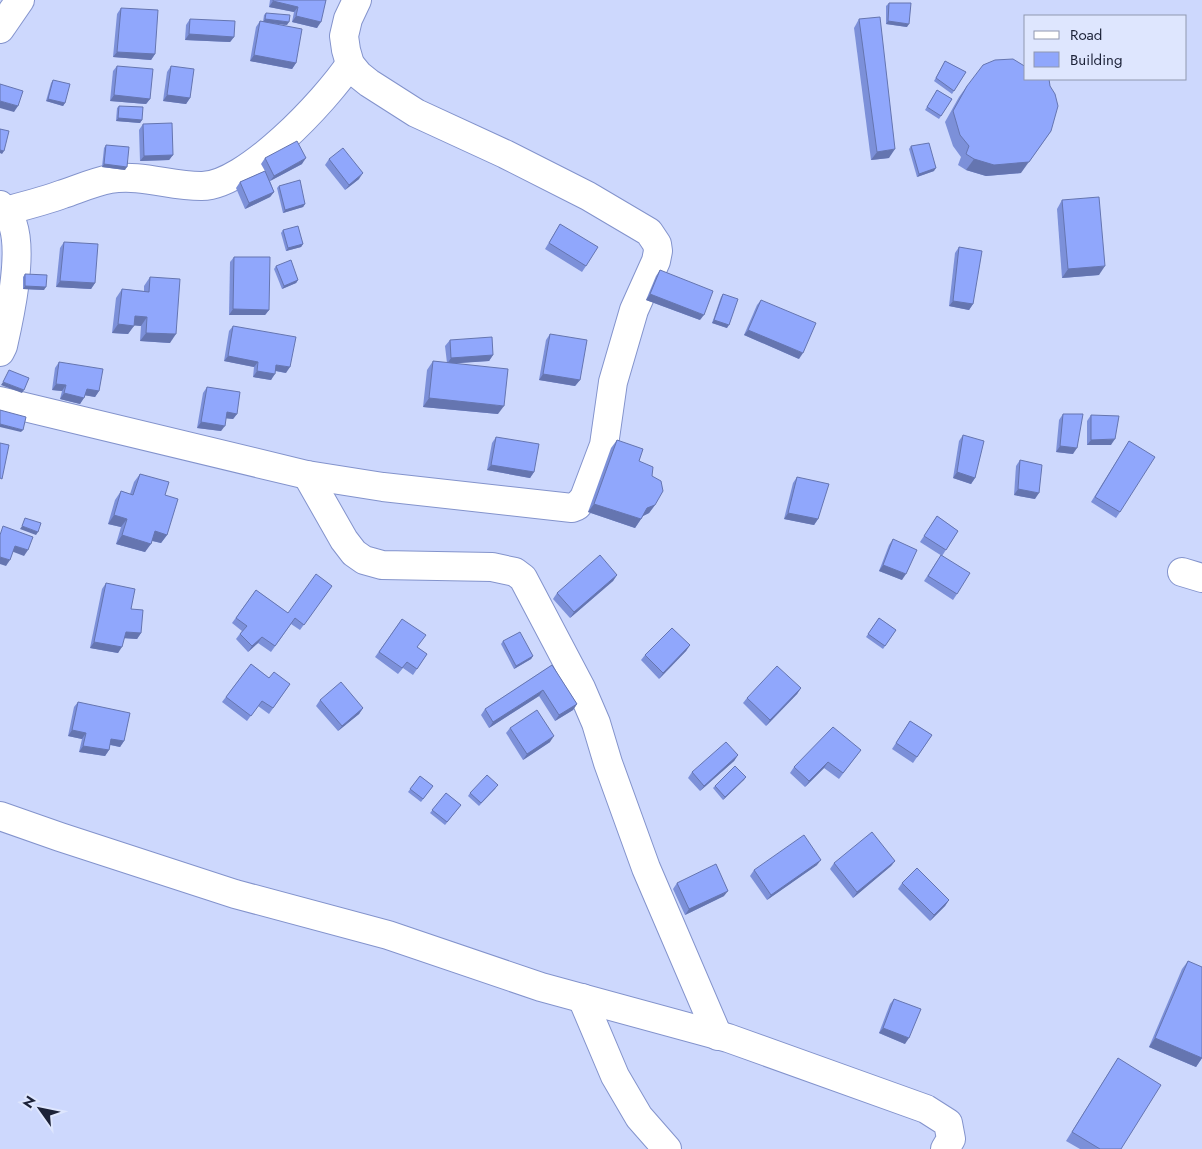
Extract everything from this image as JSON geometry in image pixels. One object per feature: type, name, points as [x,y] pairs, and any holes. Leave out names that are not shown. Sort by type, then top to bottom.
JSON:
[{"type":"street","points":[[0,29],[20,0]]},
{"type":"street","points":[[0,401],[307,475],[383,487],[572,508],[577,506],[584,498],[604,445],[613,382],[634,310],[656,261],[657,244],[648,232],[588,196],[416,113],[368,83],[350,64],[344,36],[348,19],[357,0]]},
{"type":"street","points":[[0,352],[3,346],[13,297],[16,252],[16,238],[12,224],[2,208],[108,179],[138,178],[201,186],[223,182],[244,170],[301,122],[339,81],[350,64]]},
{"type":"street","points":[[307,475],[344,540],[354,553],[364,560],[382,565],[492,567],[515,572],[522,578],[581,688],[596,723],[608,763],[646,868],[718,1036]]},
{"type":"street","points":[[0,816],[226,891],[388,935],[541,987],[718,1036],[865,1086],[926,1109],[948,1123],[951,1139],[945,1149]]},
{"type":"street","points":[[582,998],[615,1076],[639,1117],[667,1149]]},
{"type":"building","points":[[273,0],[326,0],[321,22],[296,16],[298,7]]},
{"type":"building","points":[[889,3],[911,3],[909,24],[888,21]]},
{"type":"building","points":[[121,8],[158,10],[155,54],[117,52]]},
{"type":"building","points":[[266,13],[290,15],[289,22],[265,19]]},
{"type":"building","points":[[880,17],[895,149],[877,152],[859,19]]},
{"type":"building","points":[[190,19],[235,21],[234,37],[189,34]]},
{"type":"building","points":[[260,21],[302,29],[296,63],[254,55]]},
{"type":"building","points":[[1013,59],[1024,66],[1024,80],[1049,80],[1050,86],[1055,94],[1058,106],[1051,131],[1029,162],[994,165],[974,159],[966,154],[969,146],[960,135],[953,111],[967,86],[983,65],[995,60]]},
{"type":"building","points":[[945,61],[966,72],[954,91],[936,78]]},
{"type":"building","points":[[117,66],[153,69],[150,99],[114,95]]},
{"type":"building","points":[[171,66],[194,69],[190,98],[167,95]]},
{"type":"building","points":[[53,80],[70,84],[65,103],[48,99]]},
{"type":"building","points":[[0,84],[23,91],[18,106],[0,101]]},
{"type":"building","points":[[937,90],[952,99],[941,116],[927,107]]},
{"type":"building","points":[[119,106],[143,107],[142,120],[118,118]]},
{"type":"building","points":[[172,123],[173,155],[144,156],[143,124]]},
{"type":"building","points":[[0,129],[9,131],[4,151],[0,150]]},
{"type":"building","points":[[297,141],[306,158],[274,176],[265,158]]},
{"type":"building","points":[[929,143],[936,168],[919,174],[911,146]]},
{"type":"building","points":[[106,145],[129,147],[127,167],[104,164]]},
{"type":"building","points":[[343,148],[363,173],[349,185],[329,159]]},
{"type":"building","points":[[265,171],[274,192],[249,203],[240,182]]},
{"type":"building","points":[[300,180],[305,204],[285,210],[279,186]]},
{"type":"building","points":[[1099,197],[1105,266],[1068,269],[1062,200]]},
{"type":"building","points":[[560,224],[598,247],[586,266],[549,243]]},
{"type":"building","points":[[298,226],[303,244],[288,248],[283,230]]},
{"type":"building","points":[[64,242],[98,244],[95,283],[60,281]]},
{"type":"building","points":[[959,247],[982,251],[973,304],[953,301]]},
{"type":"building","points":[[234,257],[270,257],[269,310],[233,309]]},
{"type":"building","points":[[291,260],[298,280],[284,286],[276,266]]},
{"type":"building","points":[[660,270],[713,291],[704,315],[650,294]]},
{"type":"building","points":[[25,274],[47,275],[46,287],[25,286]]},
{"type":"building","points":[[150,277],[180,279],[176,334],[146,333],[147,317],[135,316],[134,326],[118,324],[122,289],[149,292]]},
{"type":"building","points":[[723,294],[738,299],[729,325],[714,320]]},
{"type":"building","points":[[761,300],[816,323],[803,353],[748,330]]},
{"type":"building","points":[[233,326],[296,337],[290,367],[276,365],[275,374],[257,371],[258,362],[228,356]]},
{"type":"building","points":[[550,334],[587,340],[580,380],[543,374]]},
{"type":"building","points":[[492,337],[493,355],[451,358],[450,340]]},
{"type":"building","points":[[433,361],[508,369],[504,406],[429,398]]},
{"type":"building","points":[[59,362],[103,369],[99,391],[87,389],[84,398],[64,393],[66,385],[56,384]]},
{"type":"building","points":[[9,370],[29,378],[24,390],[3,382]]},
{"type":"building","points":[[207,387],[240,392],[237,414],[227,412],[225,426],[201,422]]},
{"type":"building","points":[[0,410],[26,417],[23,430],[0,424]]},
{"type":"building","points":[[1063,414],[1083,414],[1077,448],[1060,446]]},
{"type":"building","points":[[1091,415],[1119,416],[1115,439],[1091,440]]},
{"type":"building","points":[[963,435],[984,441],[975,478],[957,472]]},
{"type":"building","points":[[496,437],[539,444],[534,472],[491,465]]},
{"type":"building","points":[[617,440],[643,449],[639,461],[653,467],[652,476],[661,481],[663,491],[655,505],[647,508],[641,519],[594,504]]},
{"type":"building","points":[[1129,441],[1155,457],[1120,512],[1095,497]]},
{"type":"building","points":[[0,443],[9,445],[2,479],[0,478]]},
{"type":"building","points":[[1020,460],[1042,465],[1039,493],[1018,489]]},
{"type":"building","points":[[140,474],[169,482],[165,495],[178,499],[167,535],[155,531],[151,544],[122,535],[127,519],[114,515],[121,491],[133,495]]},
{"type":"building","points":[[797,477],[829,484],[818,519],[788,513]]},
{"type":"building","points":[[937,516],[958,531],[946,550],[924,536]]},
{"type":"building","points":[[25,518],[41,523],[38,532],[22,526]]},
{"type":"building","points":[[3,526],[33,537],[28,550],[15,546],[10,560],[0,557],[0,535]]},
{"type":"building","points":[[893,539],[917,550],[906,574],[883,565]]},
{"type":"building","points":[[600,555],[617,575],[574,612],[557,593]]},
{"type":"building","points":[[941,555],[970,573],[957,594],[928,576]]},
{"type":"building","points":[[316,574],[332,586],[304,625],[295,618],[275,646],[262,637],[252,646],[240,634],[247,626],[236,618],[256,590],[288,613]]},
{"type":"building","points":[[106,583],[135,589],[131,609],[143,610],[141,633],[126,632],[122,647],[94,642]]},
{"type":"building","points":[[879,618],[896,630],[885,646],[868,634]]},
{"type":"building","points":[[402,619],[426,635],[417,647],[427,654],[417,669],[407,662],[402,668],[379,652]]},
{"type":"building","points":[[672,628],[690,645],[663,673],[645,655]]},
{"type":"building","points":[[520,632],[533,656],[516,666],[503,641]]},
{"type":"building","points":[[251,664],[269,678],[274,672],[290,684],[273,708],[262,701],[251,716],[226,697]]},
{"type":"building","points":[[552,665],[577,704],[559,715],[543,690],[493,722],[485,709]]},
{"type":"building","points":[[777,666],[801,688],[770,720],[747,698]]},
{"type":"building","points":[[341,682],[363,708],[342,726],[320,700]]},
{"type":"building","points":[[78,702],[130,713],[124,741],[111,739],[109,750],[83,746],[86,733],[72,730]]},
{"type":"building","points":[[537,710],[554,736],[527,754],[510,728]]},
{"type":"building","points":[[910,721],[932,735],[917,757],[896,743]]},
{"type":"building","points":[[833,727],[861,750],[843,773],[828,762],[809,781],[794,767]]},
{"type":"building","points":[[726,742],[738,755],[704,786],[692,772]]},
{"type":"building","points":[[735,766],[746,777],[725,797],[715,786]]},
{"type":"building","points":[[487,775],[498,785],[481,803],[470,793]]},
{"type":"building","points":[[420,776],[433,786],[423,799],[410,789]]},
{"type":"building","points":[[446,793],[461,805],[447,822],[432,810]]},
{"type":"building","points":[[872,832],[895,861],[857,892],[834,863]]},
{"type":"building","points":[[804,835],[821,860],[771,895],[754,870]]},
{"type":"building","points":[[716,864],[728,891],[689,909],[677,883]]},
{"type":"building","points":[[917,868],[949,900],[934,915],[902,883]]},
{"type":"building","points":[[1188,961],[1202,967],[1202,1058],[1155,1038]]},
{"type":"building","points":[[894,999],[921,1009],[909,1038],[883,1028]]},
{"type":"building","points":[[1118,1058],[1161,1085],[1121,1149],[1100,1149],[1072,1132]]}]
